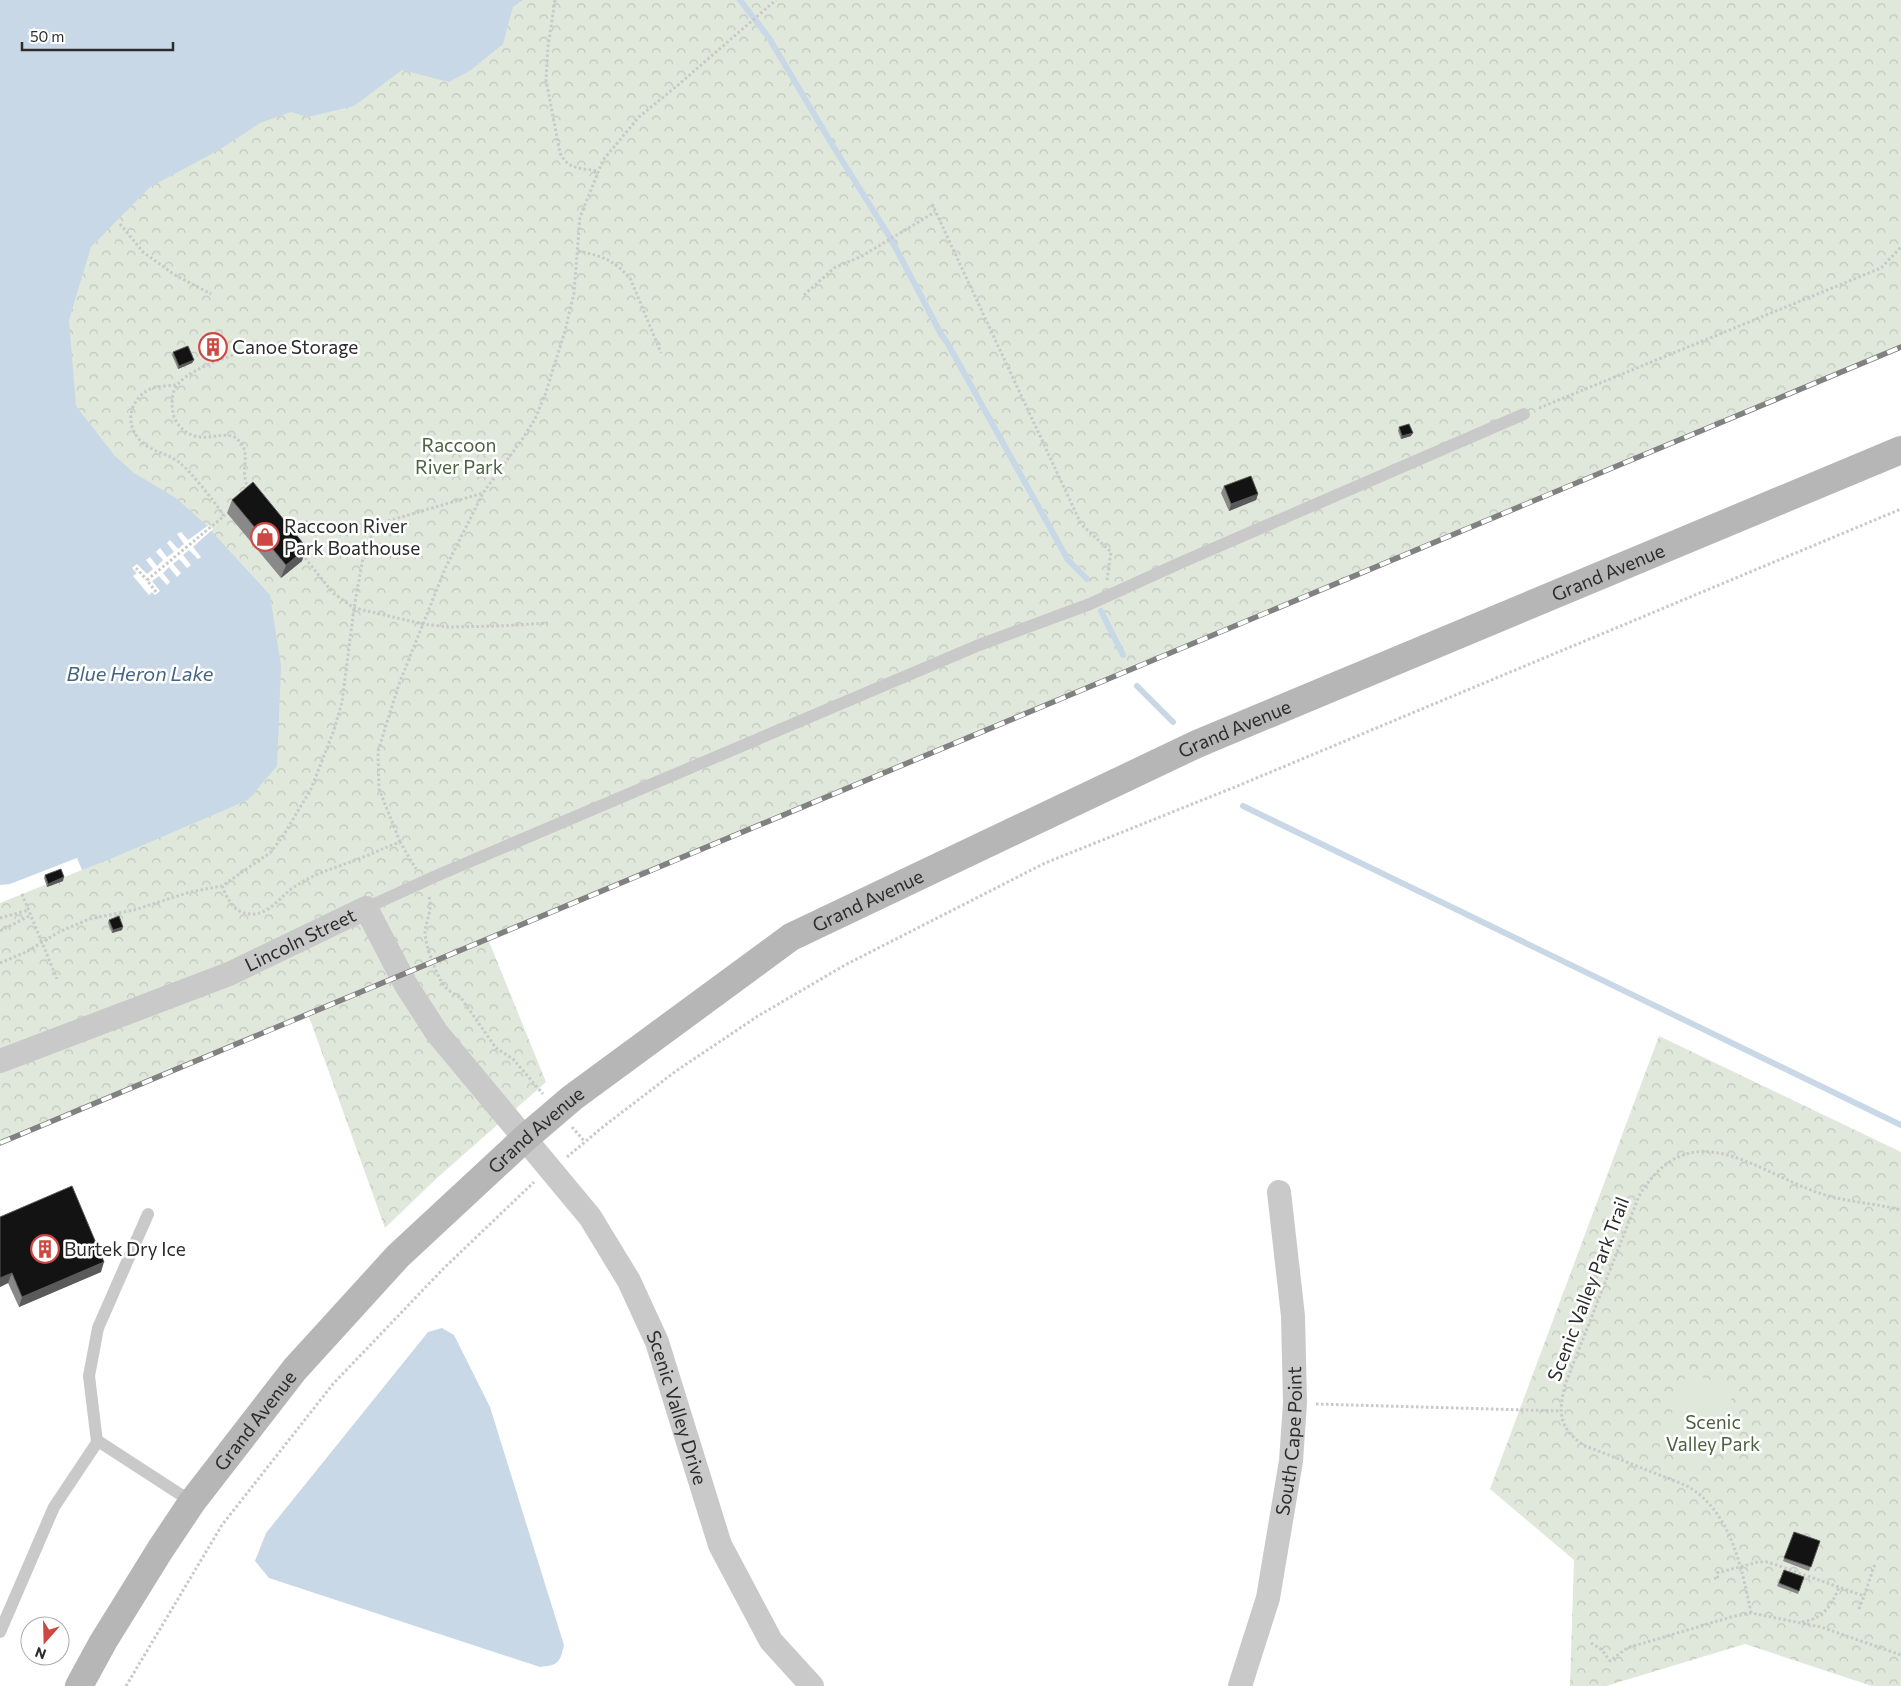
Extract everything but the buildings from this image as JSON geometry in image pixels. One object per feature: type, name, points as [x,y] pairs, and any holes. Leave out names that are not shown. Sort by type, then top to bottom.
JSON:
[{"type":"main road","name":"Grand Avenue","points":[[79,1686],[103,1642],[192,1502],[295,1369],[398,1256],[524,1139],[594,1081],[791,937],[1197,744],[1901,450]]},
{"type":"street","name":"Lincoln Street","points":[[0,1061],[229,974],[366,908],[406,985],[437,1033],[524,1139]]},
{"type":"street","name":"Scenic Valley Drive","points":[[524,1139],[590,1217],[629,1280],[657,1342],[720,1546],[771,1641],[812,1686]]},
{"type":"street","name":"South Cape Point","points":[[1240,1686],[1268,1598],[1292,1461],[1295,1403],[1293,1316],[1279,1192]]},
{"type":"lane","points":[[366,908],[436,876],[979,645],[1104,598],[1524,414]]},
{"type":"lane","points":[[0,1632],[54,1507],[97,1442],[89,1376],[98,1328],[148,1214]]},
{"type":"lane","points":[[97,1442],[149,1472],[192,1502]]},
{"type":"path","points":[[555,0],[548,48],[546,80],[560,153],[564,162],[572,166],[598,171]]},
{"type":"path","points":[[400,842],[379,789],[378,752],[399,684],[445,569],[483,493],[535,419],[545,395],[565,331],[574,293],[580,217],[598,171],[603,160],[639,117],[776,0]]},
{"type":"path","points":[[932,204],[1081,524],[1111,552],[1104,598]]},
{"type":"path","points":[[804,295],[834,268],[862,256],[936,212]]},
{"type":"path","points":[[120,224],[143,252],[175,275],[211,294]]},
{"type":"path","points":[[1524,414],[1881,268],[1901,247]]},
{"type":"path","points":[[578,251],[605,258],[624,270],[631,280],[661,353]]},
{"type":"path","points":[[146,580],[224,516],[180,463],[144,444],[134,433],[130,420],[134,406],[143,393],[152,388],[176,385],[198,370],[261,345]]},
{"type":"path","points":[[176,385],[172,404],[174,415],[179,425],[188,433],[200,437],[223,435],[240,441],[245,451],[246,459],[244,478],[254,495]]},
{"type":"path","points":[[0,962],[26,952],[59,932],[89,919],[134,910],[190,892],[222,886],[271,852],[283,836],[311,789],[332,737],[342,702],[354,608],[363,558],[371,537],[388,521],[483,493]]},
{"type":"path","points":[[569,1155],[676,1071],[758,1016],[845,965],[1045,863],[1244,783],[1901,509]]},
{"type":"path","points":[[296,548],[333,593],[354,608],[423,624],[448,627],[548,623]]},
{"type":"path","points":[[136,568],[156,592]]},
{"type":"path","points":[[22,894],[57,979]]},
{"type":"path","points":[[0,918],[29,910]]},
{"type":"path","points":[[0,931],[31,915]]},
{"type":"path","points":[[578,1133],[585,1142]]},
{"type":"path","name":"Scenic Valley Park Trail","points":[[1751,1613],[1741,1566],[1714,1509],[1697,1491],[1583,1446],[1570,1435],[1563,1423],[1561,1412],[1565,1385],[1639,1196],[1648,1180],[1661,1167],[1683,1156],[1701,1151],[1722,1152],[1740,1158],[1796,1185],[1822,1194],[1901,1210]]},
{"type":"path","points":[[126,1686],[222,1524],[333,1384],[443,1269],[533,1184]]},
{"type":"path","points":[[1295,1403],[1561,1412]]},
{"type":"path","points":[[1714,1578],[1718,1578],[1717,1573],[1758,1562],[1768,1562],[1864,1596]]},
{"type":"path","points":[[1859,1610],[1875,1564]]},
{"type":"path","points":[[1799,1622],[1812,1620],[1825,1612],[1833,1602],[1839,1587]]},
{"type":"path","points":[[1591,1643],[1602,1650],[1610,1661],[1626,1648],[1751,1613],[1799,1622],[1853,1637],[1901,1654]]},
{"type":"green space","name":"Raccoon River Park","points":[[0,0],[1901,0],[1901,347],[488,939],[546,1082],[437,1178],[385,1228],[308,1014],[0,1143]]},
{"type":"green space","name":"Scenic Valley Park","points":[[1659,1036],[1901,1152],[1901,1686],[1872,1686],[1745,1644],[1606,1686],[1570,1686],[1574,1560],[1490,1489]]},
{"type":"green space","points":[[1687,1372],[1735,1389],[1707,1466],[1659,1449]]},
{"type":"water","name":"Blue Heron Lake","points":[[0,0],[523,0],[513,7],[503,44],[471,70],[449,82],[402,70],[354,106],[308,117],[291,112],[260,123],[219,150],[150,187],[91,247],[69,320],[76,406],[115,456],[134,473],[176,498],[204,523],[270,595],[281,666],[277,766],[248,800],[108,860],[0,901]]},
{"type":"water","points":[[442,1328],[454,1335],[490,1407],[564,1645],[561,1656],[557,1662],[551,1665],[540,1667],[269,1578],[255,1561],[266,1533],[428,1332]]},
{"type":"pier","points":[[209,525],[213,529],[193,547],[201,557],[198,559],[189,550],[183,555],[191,565],[187,568],[179,559],[173,564],[181,573],[177,577],[169,567],[163,573],[170,582],[167,585],[159,576],[152,581],[160,591],[155,595],[152,592],[149,595],[133,576],[137,573],[132,568],[137,564],[147,574],[153,569],[146,560],[150,557],[157,566],[163,560],[156,552],[160,548],[167,557],[174,552],[167,543],[170,540],[178,549],[184,544],[177,534],[181,532],[188,540]]},
{"type":"pier","points":[[77,858],[82,870],[0,903],[0,885],[10,884]]},
{"type":"waterway","points":[[740,0],[769,38],[891,239],[941,334],[1068,560],[1087,579]]},
{"type":"waterway","points":[[1101,611],[1123,655]]},
{"type":"waterway","points":[[1137,686],[1173,722]]},
{"type":"waterway","points":[[1243,806],[1901,1125]]},
{"type":"railway","points":[[0,1143],[1901,347]]},
{"type":"place","name":"Canoe Storage","points":[[213,347]]},
{"type":"place","name":"Raccoon River Park Boathouse","points":[[265,537]]},
{"type":"place","name":"Burtek Dry Ice","points":[[45,1249]]}]
